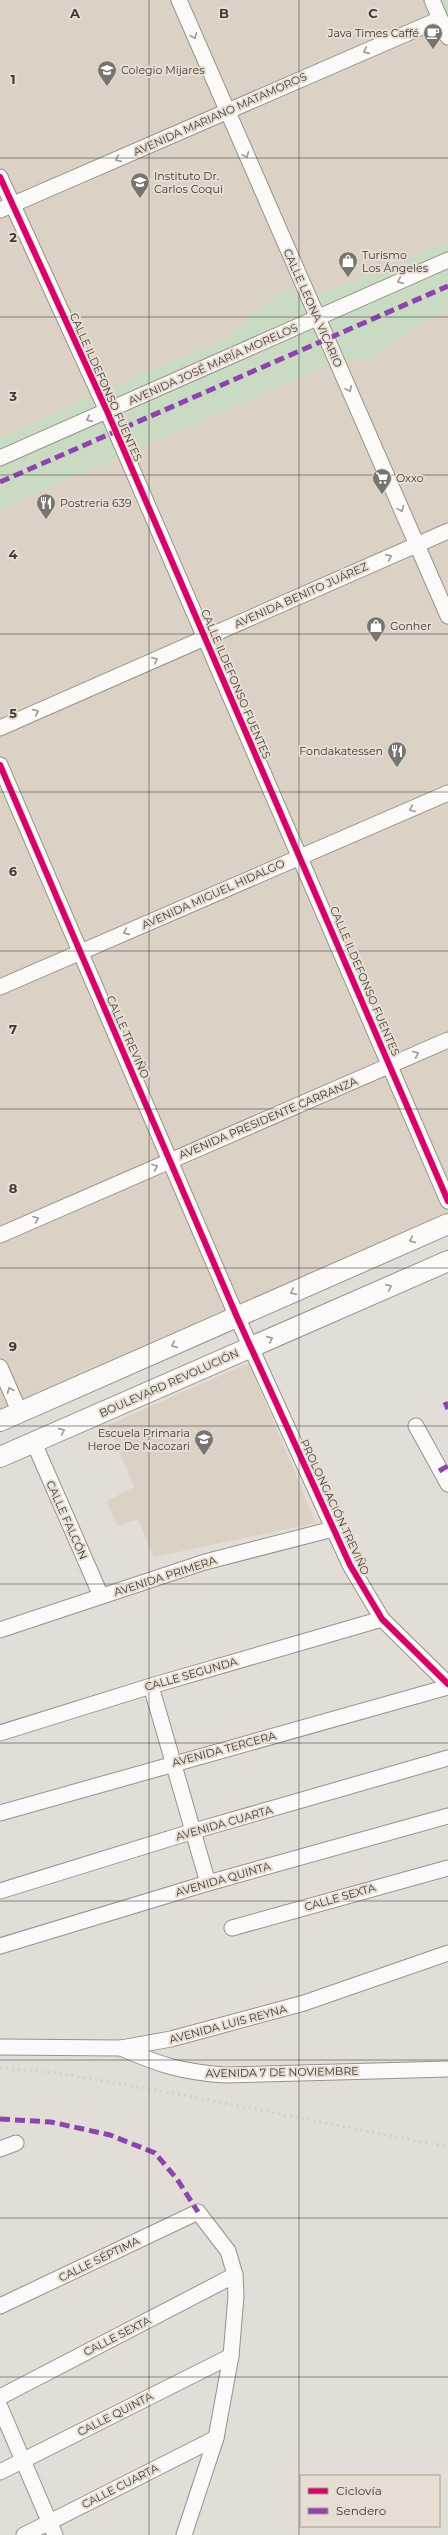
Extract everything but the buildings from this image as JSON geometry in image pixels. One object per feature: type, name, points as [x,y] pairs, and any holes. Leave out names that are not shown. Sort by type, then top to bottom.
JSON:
[{"type":"main road","points":[[0,1421],[448,1224]]},
{"type":"main road","name":"BOULEVARD REVOLUCIÓN","points":[[0,1456],[34,1443],[448,1261]]},
{"type":"street","name":"CALLE LEONA VICARIO","points":[[179,0],[448,616]]},
{"type":"street","points":[[432,0],[448,37]]},
{"type":"street","name":"AVENIDA MARIANO MATAMOROS","points":[[6,207],[440,18]]},
{"type":"street","name":"CALLE ILDEFONSO FUENTES","points":[[0,177],[6,207],[107,411],[206,637],[448,1201]]},
{"type":"street","name":"AVENIDA JOSÉ MARÍA MORELOS","points":[[0,458],[448,260]]},
{"type":"street","name":"AVENIDA BENITO JUÁREZ","points":[[0,728],[448,531]]},
{"type":"street","name":"CALLE TREVIÑO","points":[[0,765],[171,1160],[237,1317]]},
{"type":"street","name":"AVENIDA MIGUEL HIDALGO","points":[[0,987],[300,856],[448,794]]},
{"type":"street","name":"AVENIDA PRESIDENTE CARRANZA","points":[[0,1235],[448,1040]]},
{"type":"street","name":"PROLONGACIÓN TREVIÑO","points":[[237,1317],[333,1529],[363,1589],[382,1619],[448,1686]]},
{"type":"street","points":[[0,1367],[20,1413]]},
{"type":"street","points":[[416,1426],[448,1484]]},
{"type":"street","name":"CALLE FALCÓN","points":[[34,1443],[101,1596]]},
{"type":"street","name":"AVENIDA PRIMERA","points":[[0,1630],[205,1562],[333,1529]]},
{"type":"street","name":"CALLE SEGUNDA","points":[[0,1733],[151,1686],[382,1619]]},
{"type":"street","points":[[151,1686],[208,1883]]},
{"type":"street","name":"AVENIDA TERCERA","points":[[0,1813],[448,1686]]},
{"type":"street","name":"AVENIDA CUARTA","points":[[0,1891],[194,1831],[448,1758]]},
{"type":"street","name":"AVENIDA QUINTA","points":[[0,1946],[208,1883],[448,1816]]},
{"type":"street","name":"CALLE SEXTA","points":[[232,1928],[448,1868]]},
{"type":"street","name":"AVENIDA LUIS REYNA","points":[[0,2047],[121,2048],[171,2039],[304,2004],[448,1953]]},
{"type":"street","name":"AVENIDA 7 DE NOVIEMBRE","points":[[121,2048],[159,2064],[189,2072],[225,2075],[448,2069]]},
{"type":"street","points":[[0,2149],[16,2143]]},
{"type":"street","name":"CALLE SÉPTIMA","points":[[0,2306],[198,2212],[228,2251],[235,2275]]},
{"type":"street","points":[[181,2534],[216,2438],[231,2356],[236,2296],[235,2275]]},
{"type":"street","name":"CALLE SEXTA","points":[[0,2397],[235,2275]]},
{"type":"street","name":"CALLE QUINTA","points":[[0,2472],[231,2356]]},
{"type":"street","points":[[0,2407],[52,2528]]},
{"type":"street","name":"CALLE CUARTA","points":[[24,2535],[52,2528],[216,2438]]},
{"type":"shaded area","points":[[0,0],[448,0],[448,1231],[0,1425]]},
{"type":"shaded area","name":"Escuela Primaria Heroe De Nacozari","points":[[249,1363],[316,1523],[154,1557],[138,1519],[117,1526],[107,1501],[134,1487],[108,1425]]},
{"type":"green space","points":[[433,0],[448,0],[448,36]]},
{"type":"green space","points":[[448,242],[448,310],[418,324],[369,360],[339,361],[0,509],[0,438],[106,389],[222,342],[281,290],[322,294]]},
{"type":"railway","points":[[0,2068],[57,2073],[173,2093],[448,2147]]},
{"type":"marked path","points":[[0,482],[448,286]]},
{"type":"marked path","points":[[445,1402],[448,1409]]},
{"type":"marked path","points":[[439,1471],[448,1466]]},
{"type":"marked path","points":[[0,2119],[51,2122],[110,2135],[155,2153],[177,2179],[198,2212]]},
{"type":"cycle path","points":[[0,177],[107,411],[448,1201]]},
{"type":"cycle path","points":[[0,765],[237,1317],[350,1565],[382,1619],[448,1684]]},
{"type":"place","name":"Java Times Caffé","points":[[433,50]]},
{"type":"place","name":"Colegio Mijares","points":[[107,87]]},
{"type":"place","name":"Instituto Dr. Carlos Coqui","points":[[140,199]]},
{"type":"place","name":"Turismo Los Ángeles","points":[[348,278]]},
{"type":"place","name":"Oxxo","points":[[382,495]]},
{"type":"place","name":"Postreria 639","points":[[46,520]]},
{"type":"place","name":"Gonher","points":[[376,643]]},
{"type":"place","name":"Fondakatessen","points":[[397,768]]},
{"type":"place","name":"Escuela Primaria Heroe De Nacozari","points":[[204,1456]]}]
